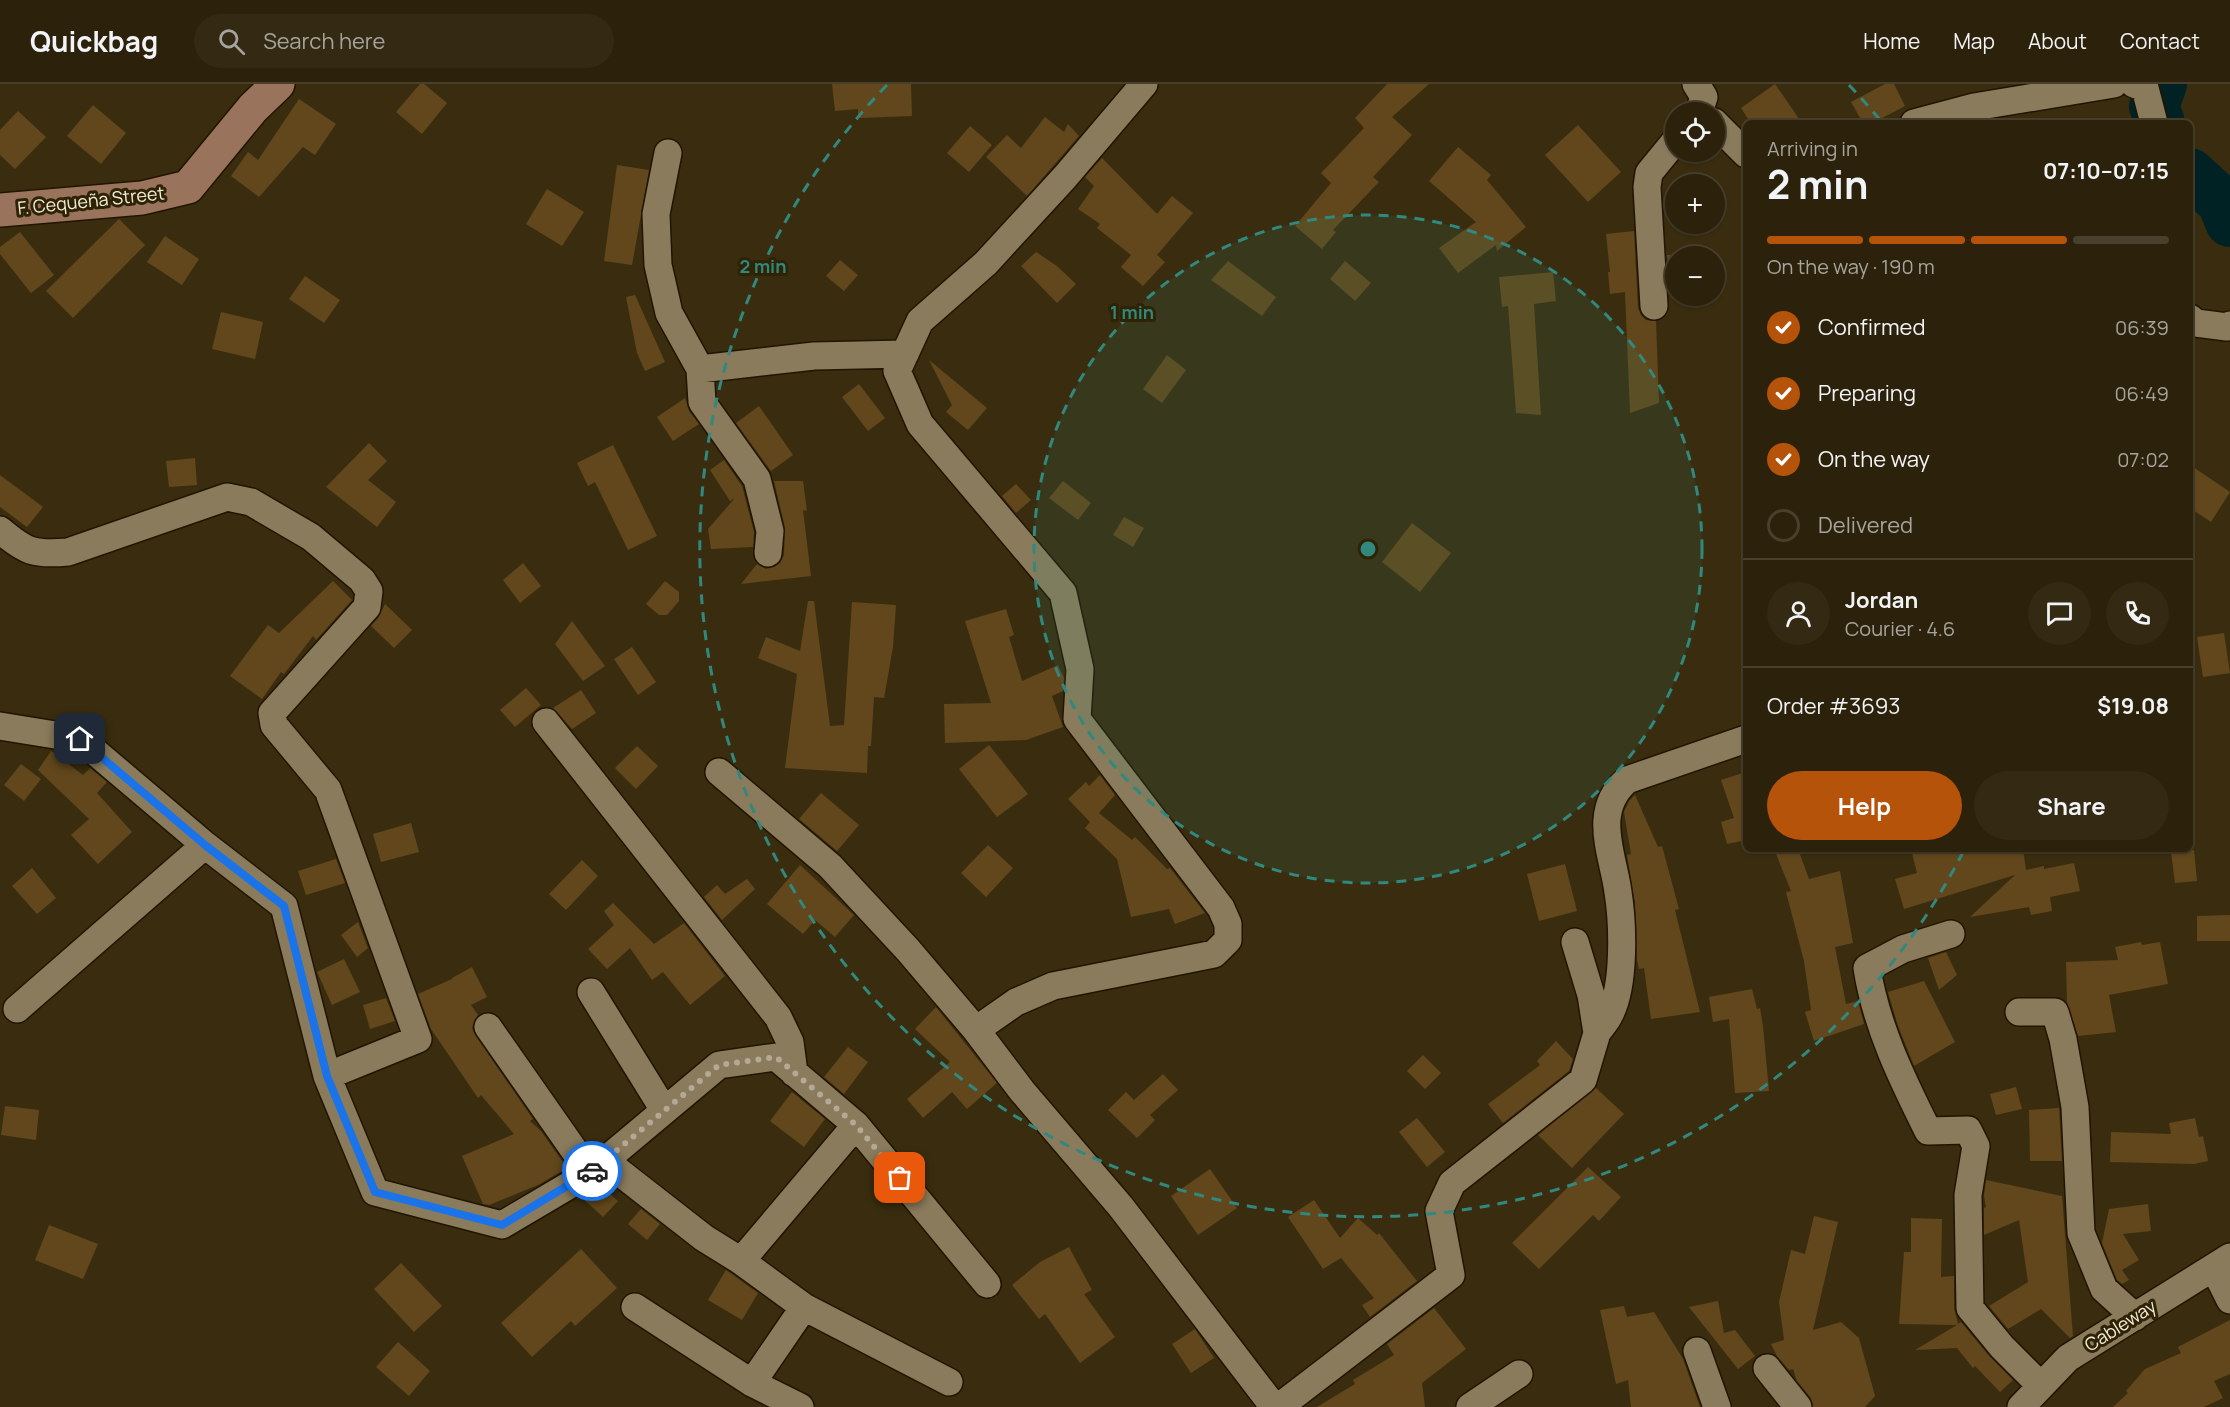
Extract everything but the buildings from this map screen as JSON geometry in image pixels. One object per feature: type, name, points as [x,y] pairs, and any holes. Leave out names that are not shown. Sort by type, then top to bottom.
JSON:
[{"type":"street","name":"F. Cequeña Street","points":[[0,210],[142,198],[188,187],[253,108],[278,84]]},
{"type":"street","points":[[976,1030],[1016,1002],[1053,986],[1214,954],[1228,940],[1228,924],[1221,908],[1077,719],[1080,669],[1063,593],[920,424],[897,371],[920,321],[986,263],[1065,177],[1144,84]]},
{"type":"street","points":[[1925,120],[1974,107],[2114,84]]},
{"type":"street","points":[[2134,84],[2145,88],[2153,120]]},
{"type":"street","points":[[1725,132],[1743,151]]},
{"type":"street","points":[[668,153],[656,214],[658,265],[669,313],[700,369],[702,402],[757,479],[770,531],[768,552]]},
{"type":"street","points":[[1654,306],[1647,187],[1649,173],[1665,153]]},
{"type":"street","points":[[2193,320],[2196,323],[2229,326]]},
{"type":"street","points":[[700,369],[814,356],[905,354]]},
{"type":"street","points":[[0,530],[18,545],[41,554],[68,552],[227,497],[251,502],[311,537],[362,580],[369,591],[367,608],[280,703],[273,713],[274,725],[327,790],[418,1039],[327,1076]]},
{"type":"street","points":[[546,722],[778,1017],[790,1042],[794,1072]]},
{"type":"street","points":[[0,726],[80,739],[205,845],[284,906],[327,1076],[375,1192],[502,1225],[597,1166],[719,1065],[776,1057],[856,1125],[987,1284]]},
{"type":"street","points":[[719,772],[830,866],[908,950],[976,1030],[1022,1091],[1121,1207],[1276,1407],[1451,1275],[1439,1211],[1452,1183],[1583,1080],[1597,1033],[1610,1015],[1618,993],[1621,957],[1619,893],[1605,833],[1607,813],[1616,792],[1627,780],[1743,741]]},
{"type":"street","points":[[17,1009],[205,845]]},
{"type":"street","points":[[1951,934],[1902,949],[1867,968],[1872,997],[1899,1074],[1928,1131],[1968,1130],[1976,1146],[1968,1195],[1970,1308],[2002,1347],[2042,1386]]},
{"type":"street","points":[[1575,942],[1591,995],[1597,1033]]},
{"type":"street","points":[[591,992],[664,1110]]},
{"type":"street","points":[[2019,1012],[2055,1012],[2063,1039],[2075,1107],[2080,1233],[2104,1289],[2134,1317]]},
{"type":"street","points":[[489,1026],[597,1166],[741,1261],[804,1307],[949,1382]]},
{"type":"street","points":[[741,1261],[856,1125]]},
{"type":"street","points":[[2222,1262],[2230,1300]]},
{"type":"street","name":"Cableway","points":[[2021,1407],[2068,1358],[2222,1262]]},
{"type":"street","points":[[635,1307],[752,1383],[800,1407]]},
{"type":"street","points":[[752,1383],[804,1307]]},
{"type":"street","points":[[1697,1351],[1717,1407]]},
{"type":"street","points":[[1767,1368],[1798,1407]]},
{"type":"street","points":[[1470,1407],[1519,1374]]},
{"type":"waterway","points":[[2159,120],[2154,106],[2162,84]]},
{"type":"waterway","points":[[2193,176],[2222,202],[2230,222]]},
{"type":"way so far","points":[[592,1171],[719,1065],[776,1057],[856,1125],[900,1178]]},
{"type":"route","points":[[80,739],[205,845],[284,906],[327,1076],[375,1192],[502,1225],[592,1171]]}]
